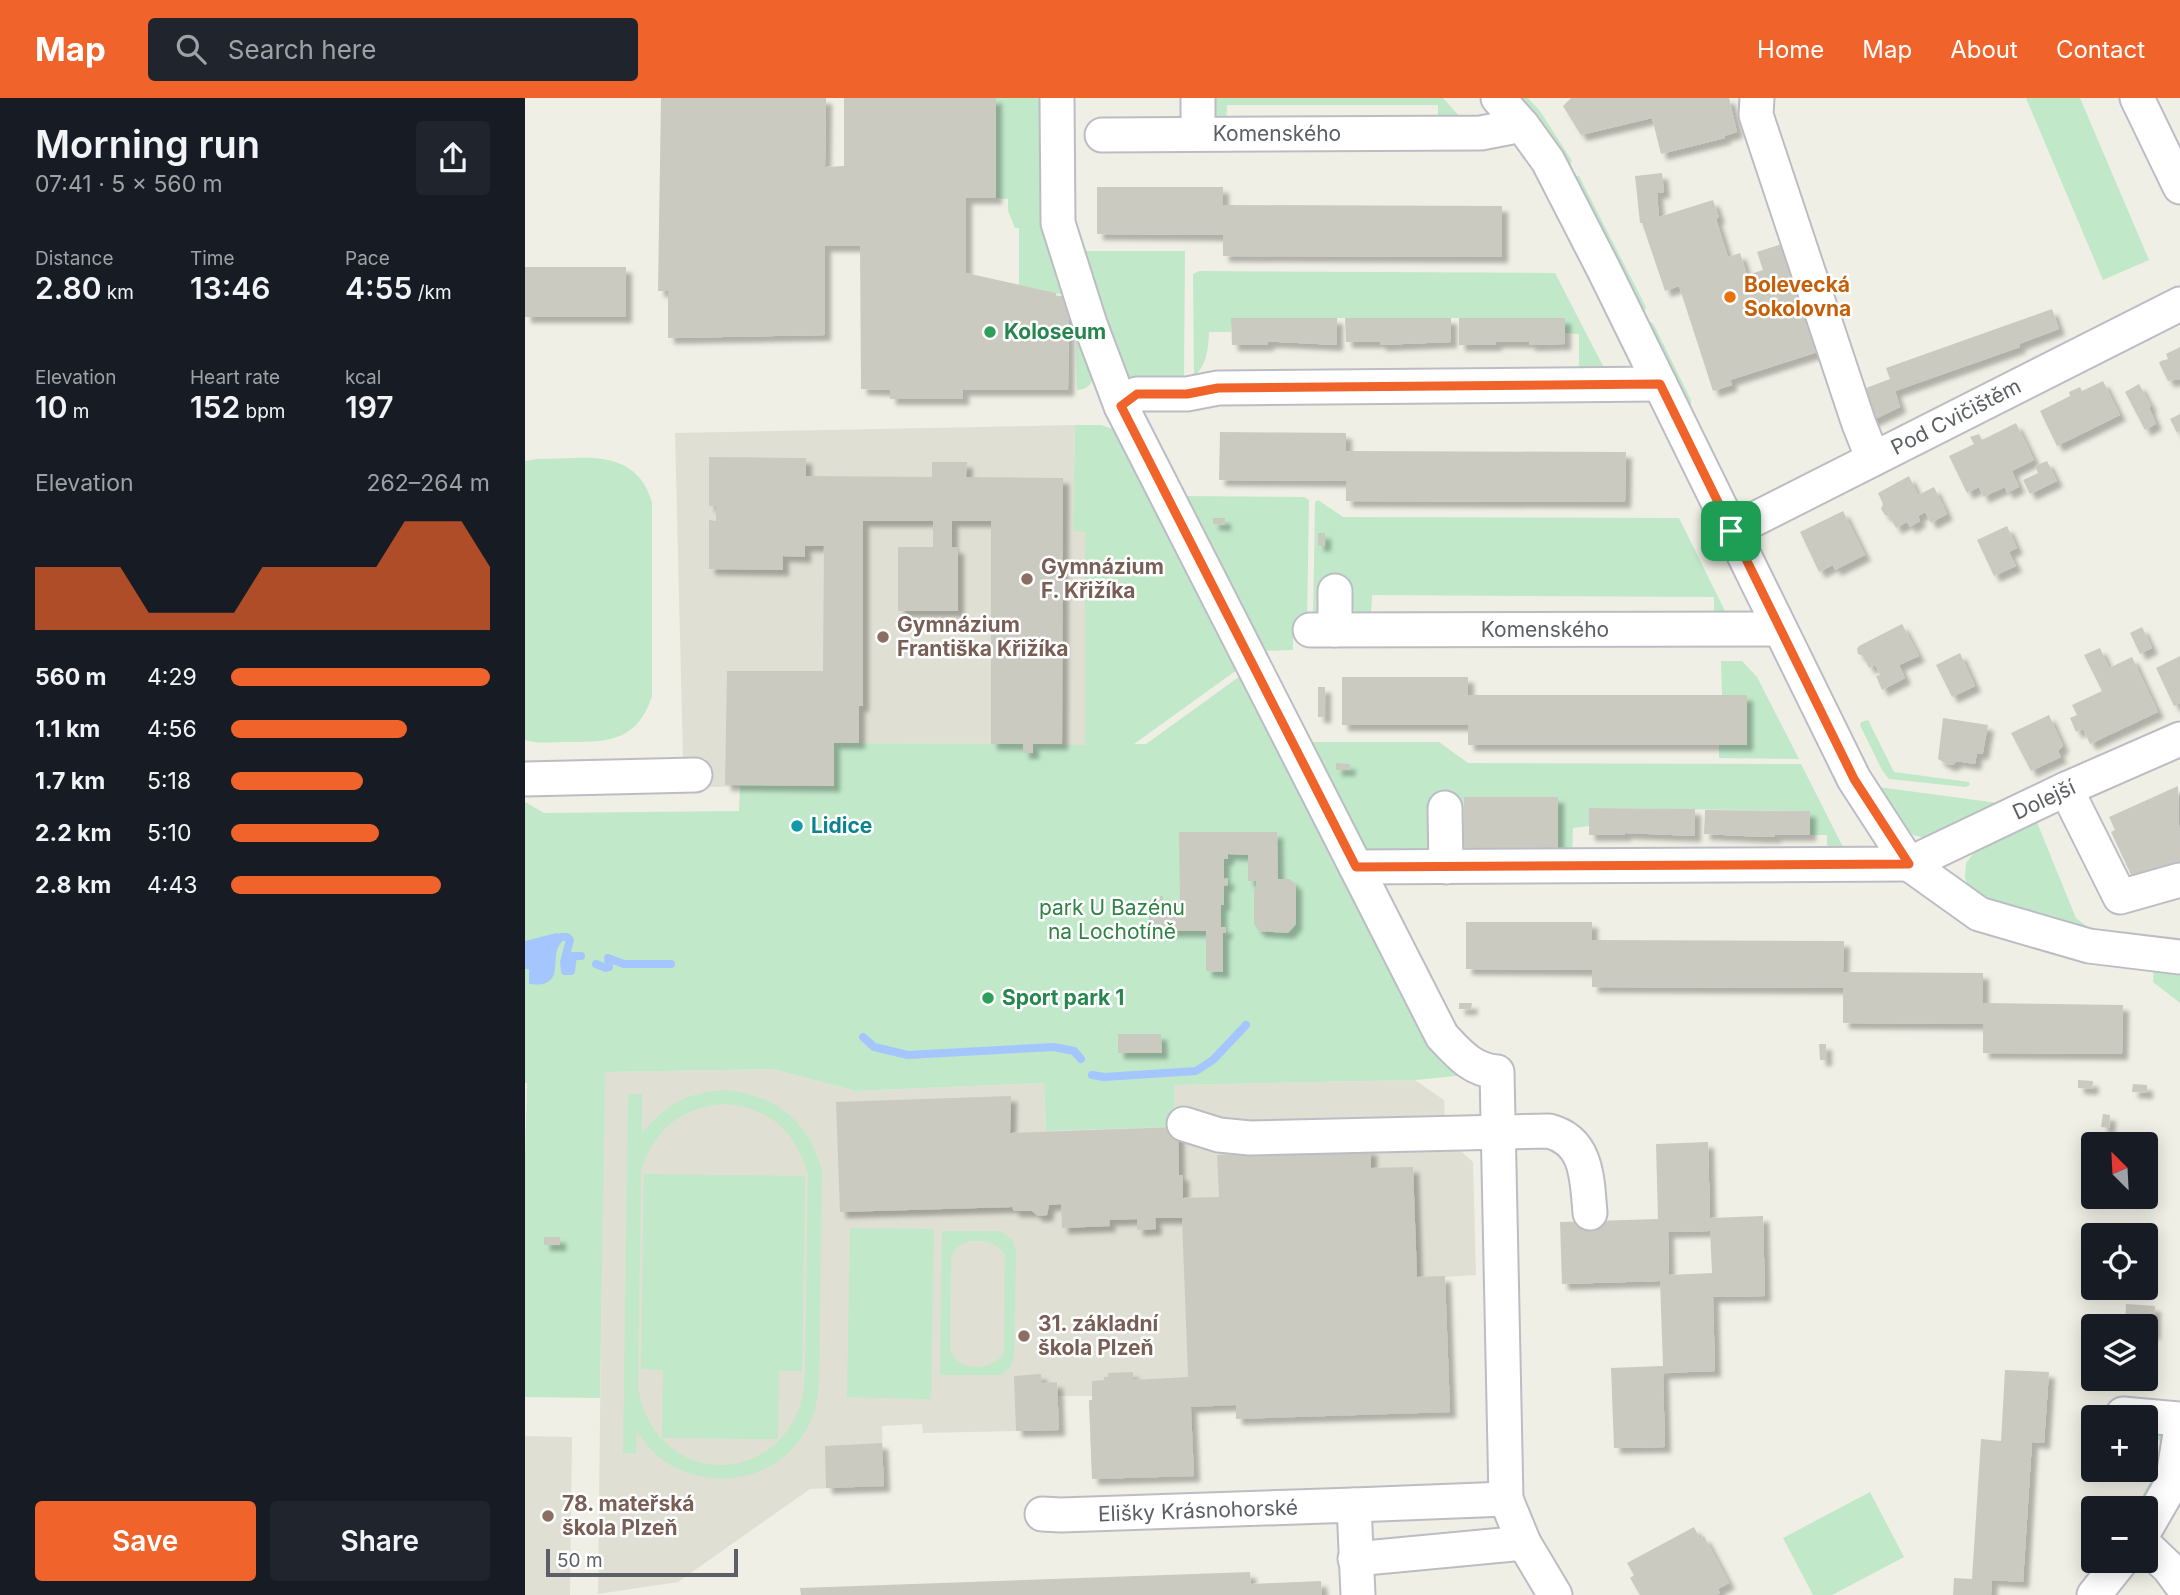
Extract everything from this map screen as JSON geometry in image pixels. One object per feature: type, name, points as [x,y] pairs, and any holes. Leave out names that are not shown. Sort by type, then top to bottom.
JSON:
[{"type":"street","points":[[1057,98],[1058,223],[1090,324],[1121,406],[1442,1036],[1475,1068],[1497,1072],[1506,1499],[1524,1543],[1555,1595]]},
{"type":"street","name":"Komenského","points":[[1198,98],[1198,134]]},
{"type":"street","points":[[1498,98],[1548,161],[1854,779],[1909,864],[1979,914],[2089,946],[2180,957]]},
{"type":"street","points":[[1757,98],[1756,115],[1873,459]]},
{"type":"street","points":[[2137,98],[2180,187]]},
{"type":"street","name":"Komenského","points":[[1102,135],[1481,133],[1522,125]]},
{"type":"street","name":"Pod Cvičištěm","points":[[1731,531],[2180,304]]},
{"type":"street","points":[[1121,406],[1137,394],[1187,394],[1218,388],[1660,384]]},
{"type":"street","name":"Komenského","points":[[1335,591],[1322,630],[1779,629]]},
{"type":"street","name":"Dolejší","points":[[1909,864],[2066,789],[2180,739]]},
{"type":"street","points":[[525,779],[695,775]]},
{"type":"street","points":[[2066,789],[2120,897],[2180,880]]},
{"type":"street","points":[[1445,808],[1446,867]]},
{"type":"street","points":[[1356,867],[1909,864]]},
{"type":"street","points":[[1184,1124],[1219,1135],[1250,1138],[1549,1131],[1562,1135],[1577,1150],[1587,1176],[1590,1213]]},
{"type":"street","points":[[2158,1417],[2180,1419]]},
{"type":"street","points":[[2158,1507],[2172,1483],[2180,1434]]},
{"type":"street","name":"Elišky Krásnohorské","points":[[1042,1514],[1506,1499]]},
{"type":"street","points":[[1354,1505],[1358,1595]]},
{"type":"street","points":[[1355,1559],[1524,1543]]},
{"type":"street","points":[[2158,1557],[2180,1583]]},
{"type":"street","points":[[2094,1595],[2111,1573]]},
{"type":"shaded area","name":"Gymnázium Františka Křižíka","points":[[1075,425],[1073,531],[1085,531],[1085,745],[1023,753],[1023,744],[835,743],[834,786],[707,787],[706,759],[683,758],[675,433]]},
{"type":"shaded area","name":"31. základní škola Plzeň","points":[[773,1069],[855,1091],[1044,1083],[1046,1131],[1175,1127],[1174,1085],[1415,1080],[1444,1100],[1446,1138],[1473,1162],[1476,1275],[1445,1277],[1450,1412],[1236,1419],[1236,1406],[1192,1407],[1194,1476],[1092,1479],[1089,1400],[1092,1400],[1092,1396],[1058,1396],[1059,1430],[923,1433],[922,1424],[882,1426],[884,1486],[810,1489],[678,1582],[598,1594],[604,1072]]},
{"type":"shaded area","name":"78. mateřská škola Plzeň","points":[[525,1436],[572,1437],[570,1595],[525,1595]]},
{"type":"green space","points":[[996,98],[1049,98],[1094,375],[1084,389],[1077,390],[1076,327],[1069,296],[1019,285],[1019,228],[1015,228],[1008,211],[1008,199],[996,198]]},
{"type":"green space","points":[[1203,98],[1443,98],[1460,117],[1438,125],[1438,105],[1227,105],[1226,124],[1214,121]]},
{"type":"green space","points":[[1521,98],[1528,98],[1540,111],[1572,161],[1569,167],[1542,124]]},
{"type":"green space","points":[[2026,98],[2080,98],[2149,260],[2103,280]]},
{"type":"green space","points":[[1573,176],[1579,176],[1646,307],[1644,313]]},
{"type":"green space","points":[[1076,251],[1185,251],[1184,380],[1126,381]]},
{"type":"green space","points":[[1199,271],[1555,273],[1603,366],[1579,371],[1579,334],[1565,333],[1564,318],[1232,318],[1231,332],[1209,332],[1204,362],[1194,377],[1193,274]]},
{"type":"green space","points":[[1651,322],[1691,400],[1689,406],[1647,323]]},
{"type":"green space","name":"park U Bazénu na Lochotíně","points":[[1075,425],[1101,425],[1119,431],[1241,667],[1134,744],[1146,744],[1243,674],[1422,998],[1497,1072],[1415,1080],[1174,1085],[1175,1127],[1046,1131],[1044,1083],[855,1091],[773,1069],[605,1072],[600,1398],[525,1397],[525,802],[544,813],[739,811],[740,785],[834,786],[834,743],[1023,744],[1024,753],[1033,753],[1033,744],[1085,745],[1085,532],[1073,531]]},
{"type":"green space","points":[[590,458],[621,464],[644,484],[652,502],[652,696],[638,723],[618,737],[593,741],[525,740],[525,461]]},
{"type":"green space","points":[[1180,496],[1304,497],[1309,500],[1307,623],[1293,624],[1293,650],[1257,651]]},
{"type":"green space","points":[[1318,500],[1343,517],[1679,518],[1726,613],[1714,616],[1714,597],[1372,595],[1371,615],[1356,612],[1349,606],[1322,609],[1313,621],[1315,502]]},
{"type":"green space","points":[[1721,661],[1742,661],[1757,677],[1799,759],[1719,758],[1719,745],[1747,745],[1747,695],[1722,695]]},
{"type":"green space","points":[[1868,720],[1894,772],[1969,782],[1970,785],[1965,787],[1889,779],[1860,725]]},
{"type":"green space","points":[[1303,742],[1439,742],[1468,763],[1801,764],[1845,851],[1827,856],[1827,835],[1810,835],[1810,811],[1590,808],[1589,826],[1573,828],[1572,855],[1357,853]]},
{"type":"green space","points":[[1878,787],[2013,805],[1935,840],[1913,835],[1896,818]]},
{"type":"green space","points":[[2036,820],[2076,918],[2089,928],[2062,927],[1980,900],[1968,888],[1965,877],[1966,863],[1973,854],[1983,846]]},
{"type":"green space","points":[[2154,964],[2170,968],[2180,976],[2180,1003],[2153,982]]},
{"type":"green space","points":[[724,1090],[743,1093],[775,1104],[788,1113],[808,1138],[822,1171],[819,1382],[814,1411],[805,1432],[777,1462],[740,1477],[720,1479],[681,1470],[663,1460],[637,1432],[636,1453],[623,1453],[628,1094],[642,1094],[642,1133],[669,1107],[688,1097]],"holes":[[[708,1106],[740,1106],[755,1110],[778,1124],[796,1145],[808,1174],[805,1374],[798,1411],[781,1439],[756,1457],[728,1465],[699,1462],[673,1449],[651,1425],[638,1389],[641,1171],[653,1143],[671,1123],[694,1110]]]},
{"type":"green space","points":[[644,1174],[805,1176],[802,1371],[779,1371],[778,1439],[662,1438],[663,1370],[641,1369]]},
{"type":"green space","points":[[850,1228],[934,1229],[931,1399],[847,1397]]},
{"type":"green space","points":[[942,1231],[1001,1231],[1013,1241],[1016,1252],[1014,1355],[1010,1368],[1000,1375],[940,1375]],"holes":[[[968,1241],[993,1244],[1005,1255],[1004,1352],[992,1363],[975,1367],[960,1362],[950,1349],[951,1256],[956,1248]]]},
{"type":"green space","points":[[2158,1429],[2166,1433],[2158,1472],[2158,1457],[2162,1441],[2158,1440]]},
{"type":"green space","points":[[2150,1482],[2154,1482],[2147,1496],[2142,1496]]},
{"type":"green space","points":[[1870,1492],[1904,1557],[1832,1595],[1813,1595],[1783,1538]]},
{"type":"water","points":[[557,933],[562,942],[556,955],[553,976],[541,984],[529,984],[529,969],[525,969],[525,941]]},
{"type":"building","points":[[661,98],[826,98],[825,167],[844,166],[844,98],[996,98],[996,198],[966,198],[966,273],[1056,293],[1056,296],[1069,296],[1068,390],[963,390],[963,399],[890,399],[890,390],[861,389],[860,246],[825,246],[825,335],[668,338],[668,291],[658,291]]},
{"type":"building","points":[[1571,98],[1729,98],[1737,132],[1724,136],[1725,138],[1661,154],[1652,118],[1581,135],[1563,106]]},
{"type":"building","points":[[1662,173],[1664,192],[1657,193],[1659,217],[1713,200],[1728,257],[1740,253],[1747,275],[1763,270],[1757,252],[1794,240],[1821,351],[1730,380],[1732,385],[1713,391],[1679,286],[1665,291],[1640,223],[1635,176]]},
{"type":"building","points":[[1097,187],[1223,187],[1223,205],[1502,206],[1502,257],[1223,256],[1223,235],[1097,234]]},
{"type":"building","points":[[525,267],[626,267],[626,317],[525,317]]},
{"type":"building","points":[[2052,309],[2059,329],[2019,344],[2020,347],[1895,391],[1900,407],[1869,422],[1858,391],[1890,379],[1886,368]]},
{"type":"building","points":[[1231,318],[1337,318],[1337,345],[1268,342],[1268,345],[1232,345]]},
{"type":"building","points":[[1345,318],[1451,318],[1451,342],[1380,345],[1380,342],[1346,342]]},
{"type":"building","points":[[1459,318],[1565,318],[1565,344],[1496,342],[1496,345],[1459,345]]},
{"type":"building","points":[[2180,347],[2180,379],[2168,381],[2159,363],[2168,359],[2166,354]]},
{"type":"building","points":[[2103,381],[2120,415],[2057,446],[2040,411],[2070,396],[2069,392],[2080,387],[2082,391]]},
{"type":"building","points":[[2139,384],[2151,406],[2149,407],[2156,424],[2145,430],[2125,392]]},
{"type":"building","points":[[2180,414],[2180,431],[2177,433],[2170,419]]},
{"type":"building","points":[[2016,423],[2034,460],[2012,471],[2019,487],[2007,493],[2005,487],[1983,497],[1979,487],[1967,493],[1949,456],[1974,444],[1970,437],[1979,434],[1982,440]]},
{"type":"building","points":[[1220,432],[1346,433],[1346,451],[1626,452],[1625,502],[1346,501],[1346,481],[1219,480]]},
{"type":"building","points":[[709,457],[806,458],[806,476],[932,477],[932,462],[967,462],[966,477],[1063,478],[1062,744],[1033,744],[1033,753],[1023,753],[1023,744],[991,744],[991,521],[952,521],[952,547],[958,548],[958,611],[898,611],[898,547],[933,547],[933,521],[863,521],[863,706],[859,706],[859,743],[834,743],[834,786],[725,785],[727,671],[823,671],[824,546],[805,546],[805,557],[783,556],[783,570],[709,569],[709,520],[716,521],[716,506],[709,506]]},
{"type":"building","points":[[2047,461],[2057,481],[2030,494],[2023,480],[2038,473],[2035,466]]},
{"type":"building","points":[[1909,476],[1918,495],[1934,487],[1947,514],[1931,523],[1925,512],[1918,516],[1920,521],[1910,527],[1907,522],[1896,528],[1890,517],[1881,509],[1883,504],[1878,493]]},
{"type":"building","points":[[1843,511],[1865,555],[1835,570],[1833,565],[1819,572],[1800,532]]},
{"type":"building","points":[[1213,518],[1225,518],[1225,525],[1213,524]]},
{"type":"building","points":[[2007,526],[2017,548],[2009,552],[2016,566],[1994,576],[1977,540]]},
{"type":"building","points":[[1318,533],[1325,533],[1325,545],[1318,546]]},
{"type":"building","points":[[1902,624],[1919,656],[1899,665],[1905,678],[1882,690],[1876,676],[1880,675],[1875,665],[1869,668],[1857,649]]},
{"type":"building","points":[[2142,627],[2152,648],[2140,654],[2130,633]]},
{"type":"building","points":[[2100,648],[2109,668],[2132,657],[2158,712],[2090,744],[2083,729],[2076,732],[2070,718],[2077,715],[2072,705],[2102,691],[2084,655]]},
{"type":"building","points":[[1960,653],[1975,686],[1952,697],[1936,665]]},
{"type":"building","points":[[2180,656],[2180,703],[2174,706],[2156,668]]},
{"type":"building","points":[[1342,677],[1468,677],[1468,695],[1747,695],[1747,745],[1468,745],[1468,725],[1342,725]]},
{"type":"building","points":[[1318,687],[1325,687],[1325,717],[1318,717]]},
{"type":"building","points":[[2049,715],[2063,746],[2058,751],[2061,757],[2031,771],[2011,733]]},
{"type":"building","points":[[1943,718],[1988,725],[1983,752],[1977,753],[1975,764],[1956,761],[1948,765],[1938,759]]},
{"type":"building","points":[[1336,763],[1350,764],[1349,770],[1336,770]]},
{"type":"building","points":[[2178,786],[2180,863],[2148,878],[2133,879],[2111,832],[2115,830],[2109,817]]},
{"type":"building","points":[[1464,797],[1558,797],[1558,850],[1464,849]]},
{"type":"building","points":[[1589,808],[1695,809],[1695,836],[1625,833],[1589,835]]},
{"type":"building","points":[[1705,810],[1810,811],[1810,835],[1763,837],[1704,834]]},
{"type":"building","points":[[1179,832],[1277,832],[1278,879],[1290,879],[1296,885],[1296,924],[1288,933],[1259,931],[1254,924],[1256,881],[1248,881],[1248,855],[1228,854],[1228,859],[1224,859],[1224,879],[1228,878],[1228,885],[1224,886],[1224,905],[1221,905],[1221,927],[1226,927],[1226,933],[1223,933],[1223,972],[1206,971],[1206,931],[1149,931],[1149,900],[1160,900],[1160,896],[1163,896],[1163,902],[1180,901]]},
{"type":"building","points":[[1466,922],[1592,922],[1592,940],[1844,941],[1843,972],[1983,973],[1983,1003],[2123,1005],[2122,1054],[1983,1053],[1983,1024],[1843,1023],[1843,988],[1592,987],[1592,970],[1466,969]]},
{"type":"building","points":[[1459,1003],[1472,1003],[1471,1009],[1459,1009]]},
{"type":"building","points":[[1118,1034],[1161,1034],[1162,1053],[1118,1053]]},
{"type":"building","points":[[1819,1044],[1826,1044],[1826,1060],[1820,1060]]},
{"type":"building","points":[[2078,1080],[2093,1081],[2092,1089],[2078,1088]]},
{"type":"building","points":[[2133,1084],[2147,1085],[2147,1093],[2132,1092]]},
{"type":"building","points":[[1011,1096],[1010,1133],[1178,1127],[1179,1175],[1183,1175],[1183,1198],[1219,1197],[1217,1155],[1371,1149],[1371,1168],[1413,1167],[1417,1277],[1445,1276],[1450,1412],[1236,1419],[1236,1405],[1191,1407],[1194,1476],[1092,1479],[1089,1400],[1092,1400],[1092,1381],[1104,1380],[1108,1373],[1133,1372],[1133,1380],[1188,1377],[1182,1218],[1155,1218],[1156,1229],[1137,1230],[1137,1219],[1109,1220],[1110,1226],[1062,1228],[1061,1204],[1049,1205],[1047,1215],[1038,1216],[1032,1211],[1014,1211],[1012,1207],[840,1212],[836,1102]]},
{"type":"building","points":[[2103,1114],[2110,1115],[2109,1128],[2101,1127]]},
{"type":"building","points":[[1708,1142],[1710,1218],[1763,1216],[1765,1296],[1713,1297],[1715,1371],[1663,1373],[1665,1447],[1614,1448],[1611,1368],[1663,1366],[1660,1281],[1562,1284],[1560,1222],[1658,1219],[1656,1144]],"holes":[[[1710,1231],[1712,1273],[1669,1275],[1668,1232]]]},
{"type":"building","points":[[544,1237],[560,1237],[560,1245],[544,1245]]},
{"type":"building","points":[[2126,1304],[2155,1306],[2155,1314],[2126,1314]]},
{"type":"building","points":[[2005,1370],[2049,1372],[2044,1443],[2032,1442],[2023,1582],[1992,1580],[1991,1595],[1953,1595],[1954,1578],[1972,1579],[1981,1439],[2001,1441]]},
{"type":"building","points":[[1041,1374],[1042,1383],[1057,1382],[1059,1430],[1016,1431],[1014,1376]]},
{"type":"building","points":[[882,1443],[884,1486],[826,1488],[825,1446]]},
{"type":"building","points":[[1694,1527],[1700,1539],[1704,1536],[1729,1583],[1718,1589],[1720,1593],[1717,1595],[1640,1595],[1630,1578],[1634,1575],[1627,1563]]},
{"type":"building","points":[[1250,1572],[1251,1584],[1321,1581],[1322,1595],[801,1595],[800,1588]]},
{"type":"waterway","points":[[553,942],[561,937],[570,940],[564,962],[565,971],[571,971],[573,956],[581,956]]},
{"type":"waterway","points":[[596,964],[609,967],[608,958],[624,964],[671,964]]},
{"type":"waterway","points":[[1092,1075],[1104,1077],[1196,1071],[1213,1060],[1246,1025]]},
{"type":"waterway","points":[[863,1037],[874,1047],[908,1055],[1054,1047],[1074,1051],[1081,1059]]},
{"type":"place","name":"Bolevecká Sokolovna","points":[[1730,297]]},
{"type":"place","name":"Koloseum","points":[[990,332]]},
{"type":"place","name":"Gymnázium F. Křižíka","points":[[1027,579]]},
{"type":"place","name":"Gymnázium Františka Křižíka","points":[[883,637]]},
{"type":"place","name":"Lidice","points":[[797,826]]},
{"type":"place","name":"Sport park 1","points":[[988,998]]},
{"type":"place","name":"31. základní škola Plzeň","points":[[1024,1336]]},
{"type":"place","name":"78. mateřská škola Plzeň","points":[[548,1516]]},
{"type":"route","points":[[1660,384],[1731,531],[1854,779],[1909,864],[1356,867],[1121,406],[1137,394],[1187,394],[1218,388],[1660,384]]}]
